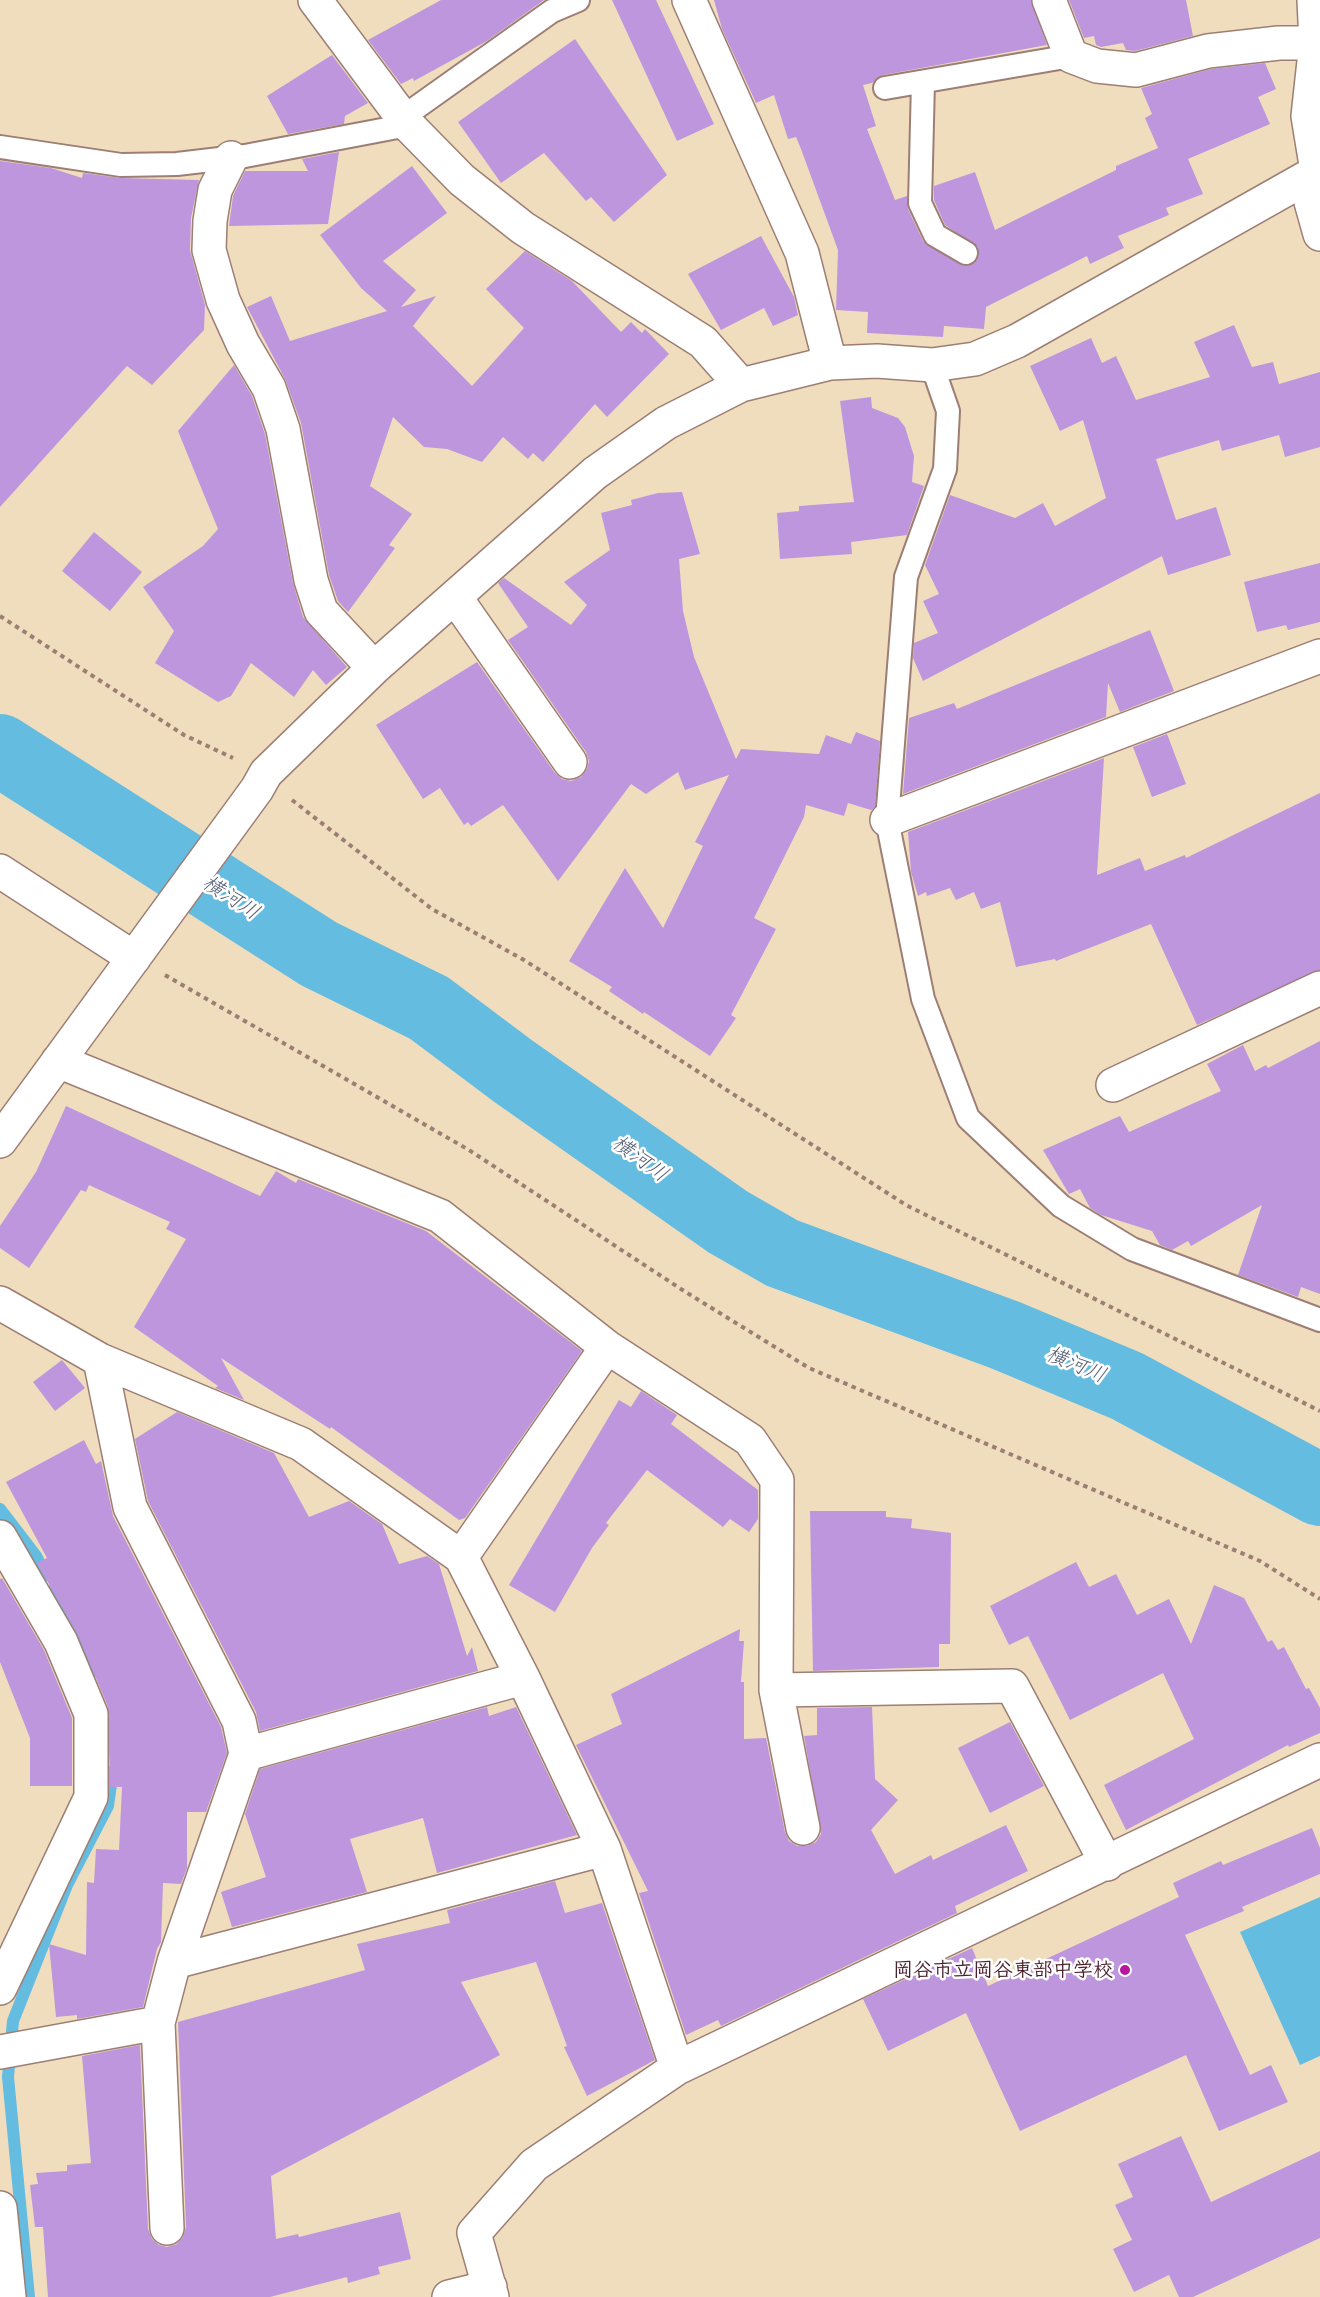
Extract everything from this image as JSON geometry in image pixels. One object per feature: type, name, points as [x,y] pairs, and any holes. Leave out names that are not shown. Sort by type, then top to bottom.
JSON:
[{"type":"street","points":[[315,0],[405,121],[462,180],[523,228],[703,342],[741,385]]},
{"type":"street","points":[[689,0],[802,253],[830,363]]},
{"type":"street","points":[[1049,0],[1071,56],[1097,66],[1136,70],[1208,51],[1279,43],[1317,43]]},
{"type":"street","points":[[1314,0],[1317,43],[1308,116],[1319,170],[1311,202],[1320,234]]},
{"type":"street","points":[[231,158],[215,190],[210,221],[209,250],[223,300],[243,344],[269,388],[283,429],[311,580],[321,611],[374,668]]},
{"type":"street","points":[[0,1142],[261,781],[374,668],[596,473],[666,423],[741,385],[830,363],[877,361],[932,365],[975,359],[1017,340],[1319,170]]},
{"type":"street","points":[[455,597],[570,762]]},
{"type":"street","points":[[887,820],[1320,656]]},
{"type":"street","points":[[0,871],[134,958]]},
{"type":"street","points":[[1113,1085],[1320,988]]},
{"type":"street","points":[[58,1061],[441,1216],[607,1347],[750,1440],[777,1480],[776,1690],[803,1828]]},
{"type":"street","points":[[0,1303],[100,1360],[301,1444],[461,1557],[523,1678],[604,1849],[677,2068]]},
{"type":"street","points":[[461,1557],[607,1347]]},
{"type":"street","points":[[100,1360],[130,1507],[238,1721],[246,1754],[174,1962],[158,2023],[167,2228]]},
{"type":"street","points":[[0,1538],[61,1642],[91,1714],[91,1797],[0,1988]]},
{"type":"street","points":[[246,1754],[523,1678]]},
{"type":"street","points":[[776,1690],[1012,1686],[1107,1864]]},
{"type":"street","points":[[449,2297],[491,2292],[474,2233],[534,2165],[677,2068],[1320,1760]]},
{"type":"street","points":[[174,1962],[604,1849]]},
{"type":"street","points":[[0,2052],[158,2023]]},
{"type":"street","points":[[0,2208],[9,2297]]},
{"type":"lane","points":[[0,147],[121,165],[177,164],[231,158],[405,121],[552,11],[578,0]]},
{"type":"lane","points":[[885,88],[1071,56]]},
{"type":"lane","points":[[923,82],[920,203],[935,235],[966,253]]},
{"type":"lane","points":[[932,365],[948,411],[945,469],[906,577],[887,820],[923,999],[968,1118],[1061,1206],[1132,1250],[1320,1320]]},
{"type":"path","points":[[0,616],[299,806],[432,909],[524,960],[906,1205],[1320,1411]]},
{"type":"path","points":[[134,958],[470,1150],[684,1291],[809,1368],[1260,1561],[1320,1599]]},
{"type":"water","points":[[1320,1897],[1320,2056],[1300,2065],[1240,1932]]},
{"type":"building","points":[[441,0],[544,0],[487,41],[414,81],[413,78],[401,84],[368,40]]},
{"type":"building","points":[[612,0],[656,0],[714,124],[677,141]]},
{"type":"building","points":[[714,0],[1031,0],[1047,45],[883,75],[872,83],[863,85],[876,126],[867,129],[895,200],[907,196],[908,209],[923,241],[965,266],[977,260],[978,247],[945,225],[934,200],[934,186],[975,172],[995,230],[1116,170],[1116,166],[1158,148],[1145,118],[1152,114],[1141,88],[1211,69],[1265,63],[1276,89],[1258,97],[1270,124],[1188,159],[1203,194],[1166,208],[1169,215],[1118,236],[1124,248],[1090,264],[1087,256],[986,307],[984,329],[944,326],[943,337],[867,333],[868,312],[836,310],[838,250],[801,149],[796,137],[788,139],[774,95],[756,103],[722,29]]},
{"type":"building","points":[[1069,0],[1186,0],[1193,36],[1135,51],[1126,50],[1123,43],[1101,47],[1096,45],[1094,36],[1084,38]]},
{"type":"building","points":[[575,39],[667,175],[614,222],[591,197],[586,201],[544,153],[501,183],[458,122]]},
{"type":"building","points":[[332,55],[368,103],[345,116],[344,124],[288,134],[267,96]]},
{"type":"building","points":[[339,152],[328,224],[229,226],[233,196],[245,171],[308,171],[302,159]]},
{"type":"building","points":[[0,161],[51,168],[82,178],[83,173],[121,178],[199,180],[191,218],[190,250],[205,305],[204,330],[152,385],[127,366],[0,507]]},
{"type":"building","points":[[412,166],[447,213],[383,261],[416,290],[401,307],[436,296],[413,326],[472,386],[524,328],[486,289],[525,251],[572,281],[621,332],[631,322],[642,333],[645,329],[669,354],[607,417],[595,404],[543,462],[533,453],[528,459],[503,437],[482,462],[447,449],[424,447],[393,417],[370,486],[412,514],[389,545],[395,548],[348,612],[338,601],[329,575],[301,423],[285,379],[247,307],[271,296],[290,341],[387,311],[361,288],[320,235]]},
{"type":"building","points":[[761,236],[794,297],[798,315],[773,326],[764,308],[721,330],[688,274]]},
{"type":"building","points":[[1234,325],[1252,367],[1273,362],[1279,384],[1320,372],[1320,447],[1285,457],[1279,435],[1222,451],[1219,440],[1156,459],[1176,520],[1216,507],[1231,555],[1168,575],[1162,556],[923,681],[913,658],[914,643],[938,633],[923,601],[939,594],[925,565],[950,495],[1015,518],[1043,503],[1055,526],[1106,498],[1083,420],[1060,431],[1030,366],[1091,338],[1102,363],[1116,356],[1136,400],[1210,377],[1194,342]]},
{"type":"building","points":[[234,365],[252,396],[265,434],[293,583],[303,617],[347,667],[326,685],[313,670],[294,697],[251,663],[231,696],[218,702],[155,663],[174,631],[143,587],[203,546],[218,529],[178,431]]},
{"type":"building","points":[[871,397],[872,408],[898,418],[905,427],[914,456],[912,482],[924,486],[907,535],[851,542],[852,554],[780,559],[777,513],[799,511],[799,506],[854,502],[840,401]]},
{"type":"building","points":[[682,492],[700,554],[679,559],[683,611],[694,657],[736,759],[741,749],[819,754],[826,735],[851,744],[856,732],[880,741],[875,807],[871,810],[848,803],[844,816],[806,805],[804,817],[754,918],[776,929],[731,1015],[736,1018],[710,1056],[644,1012],[643,1014],[609,991],[612,987],[569,961],[625,868],[663,928],[703,846],[695,842],[729,775],[685,790],[678,772],[646,794],[631,784],[558,881],[503,805],[471,826],[468,822],[464,825],[440,788],[423,799],[376,725],[477,662],[555,773],[562,779],[571,781],[581,777],[589,761],[586,752],[508,640],[528,627],[498,583],[504,578],[571,625],[587,605],[564,582],[610,550],[601,513],[632,505],[631,500],[658,493]]},
{"type":"building","points":[[94,532],[142,572],[110,611],[62,571]]},
{"type":"building","points":[[1320,563],[1320,622],[1288,630],[1286,625],[1257,632],[1244,582]]},
{"type":"building","points":[[1150,630],[1174,691],[1120,712],[1108,683],[1106,717],[903,794],[909,718],[954,703],[957,709]]},
{"type":"building","points":[[1167,734],[1186,784],[1152,797],[1133,747]]},
{"type":"building","points":[[1104,758],[1097,875],[1140,858],[1145,871],[1185,855],[1186,858],[1320,793],[1320,970],[1197,1025],[1151,924],[1056,961],[1055,959],[1016,967],[1000,902],[981,909],[974,892],[956,900],[950,888],[927,896],[926,892],[918,896],[911,872],[908,832]]},
{"type":"building","points":[[1320,1041],[1320,1294],[1301,1287],[1298,1297],[1238,1275],[1262,1205],[1191,1246],[1188,1241],[1172,1250],[1160,1245],[1152,1231],[1101,1215],[1090,1208],[1080,1189],[1069,1194],[1043,1150],[1120,1116],[1129,1132],[1221,1091],[1207,1064],[1243,1045],[1255,1071],[1266,1065],[1268,1068]]},
{"type":"building","points":[[66,1106],[260,1196],[276,1171],[296,1183],[298,1179],[426,1231],[582,1351],[465,1518],[459,1520],[331,1427],[330,1429],[221,1358],[244,1400],[215,1388],[218,1386],[134,1327],[186,1239],[166,1229],[170,1222],[89,1185],[86,1192],[81,1190],[29,1268],[0,1248],[0,1226],[36,1172]]},
{"type":"building","points":[[62,1360],[85,1388],[55,1411],[33,1382]]},
{"type":"building","points":[[641,1391],[677,1415],[671,1424],[758,1490],[758,1519],[749,1532],[730,1519],[723,1527],[647,1470],[606,1523],[609,1525],[592,1548],[555,1612],[509,1585],[619,1400],[631,1407]]},
{"type":"building","points":[[177,1412],[274,1453],[309,1517],[349,1501],[382,1524],[399,1564],[427,1556],[439,1564],[467,1656],[472,1647],[478,1671],[260,1731],[256,1712],[148,1501],[135,1439]]},
{"type":"building","points":[[84,1440],[96,1464],[101,1461],[113,1516],[221,1727],[227,1753],[206,1812],[187,1812],[187,1868],[181,1884],[163,1883],[161,1942],[157,1949],[143,2007],[77,2019],[77,2015],[56,2017],[49,1944],[86,1955],[87,1882],[94,1883],[96,1849],[119,1850],[122,1787],[110,1787],[108,1707],[77,1633],[37,1563],[47,1558],[6,1482]]},
{"type":"building","points":[[810,1511],[886,1511],[886,1517],[912,1519],[911,1528],[951,1533],[950,1644],[939,1644],[939,1667],[813,1671]]},
{"type":"building","points":[[1076,1562],[1089,1587],[1116,1574],[1137,1615],[1169,1599],[1191,1644],[1214,1585],[1244,1598],[1268,1642],[1272,1640],[1278,1650],[1284,1647],[1306,1689],[1309,1688],[1320,1708],[1320,1733],[1289,1747],[1288,1745],[1126,1830],[1104,1785],[1194,1739],[1163,1673],[1070,1720],[1028,1636],[1009,1645],[990,1606]]},
{"type":"building","points":[[2,1578],[44,1650],[72,1718],[72,1786],[30,1786],[30,1738],[0,1662],[0,1579]]},
{"type":"building","points":[[740,1629],[739,1641],[744,1641],[741,1682],[744,1682],[744,1739],[766,1738],[785,1832],[789,1841],[797,1846],[807,1846],[816,1842],[821,1834],[804,1736],[817,1735],[817,1708],[872,1707],[875,1779],[898,1800],[871,1830],[895,1874],[931,1855],[933,1860],[1006,1825],[1028,1871],[955,1906],[957,1913],[721,2026],[718,2020],[686,2035],[639,1893],[648,1891],[576,1745],[622,1724],[611,1694]]},
{"type":"building","points":[[487,1707],[489,1716],[516,1707],[577,1835],[437,1873],[423,1818],[350,1839],[367,1892],[232,1927],[221,1892],[266,1877],[245,1814],[260,1769]]},
{"type":"building","points":[[1010,1722],[1044,1786],[990,1813],[958,1748]]},
{"type":"building","points":[[1312,1828],[1320,1848],[1320,1874],[1242,1907],[1244,1911],[1185,1935],[1250,2075],[1271,2065],[1288,2102],[1219,2131],[1186,2055],[1020,2131],[966,2013],[888,2051],[863,1999],[972,1948],[988,1986],[1179,1897],[1173,1883],[1221,1861],[1223,1865]]},
{"type":"building","points":[[555,1881],[565,1913],[602,1903],[655,2060],[587,2096],[564,2047],[567,2046],[536,1962],[461,1982],[500,2055],[271,2176],[276,2239],[298,2234],[299,2237],[400,2212],[411,2259],[378,2267],[380,2274],[348,2283],[347,2277],[270,2297],[48,2297],[43,2227],[35,2227],[30,2185],[38,2184],[36,2173],[67,2171],[67,2165],[91,2163],[82,2056],[140,2045],[148,2229],[152,2239],[159,2245],[167,2247],[177,2244],[183,2237],[186,2227],[178,2022],[365,1970],[357,1944],[450,1923],[447,1910]]},
{"type":"building","points":[[1181,2136],[1211,2202],[1320,2151],[1320,2238],[1193,2297],[1179,2297],[1169,2275],[1134,2292],[1113,2249],[1132,2240],[1115,2205],[1133,2197],[1118,2164]]},
{"type":"waterway","name":"横河川","points":[[0,750],[319,954],[429,1008],[513,1071],[728,1222],[782,1253],[1005,1335],[1127,1386],[1320,1490]]},
{"type":"waterway","points":[[0,1509],[36,1556],[46,1575]]},
{"type":"waterway","points":[[53,1590],[94,1671]]},
{"type":"waterway","points":[[29,2297],[8,2077],[13,2021],[67,1885],[108,1806],[113,1771]]},
{"type":"place","name":"岡谷市立岡谷東部中学校","points":[[1125,1970]]}]
